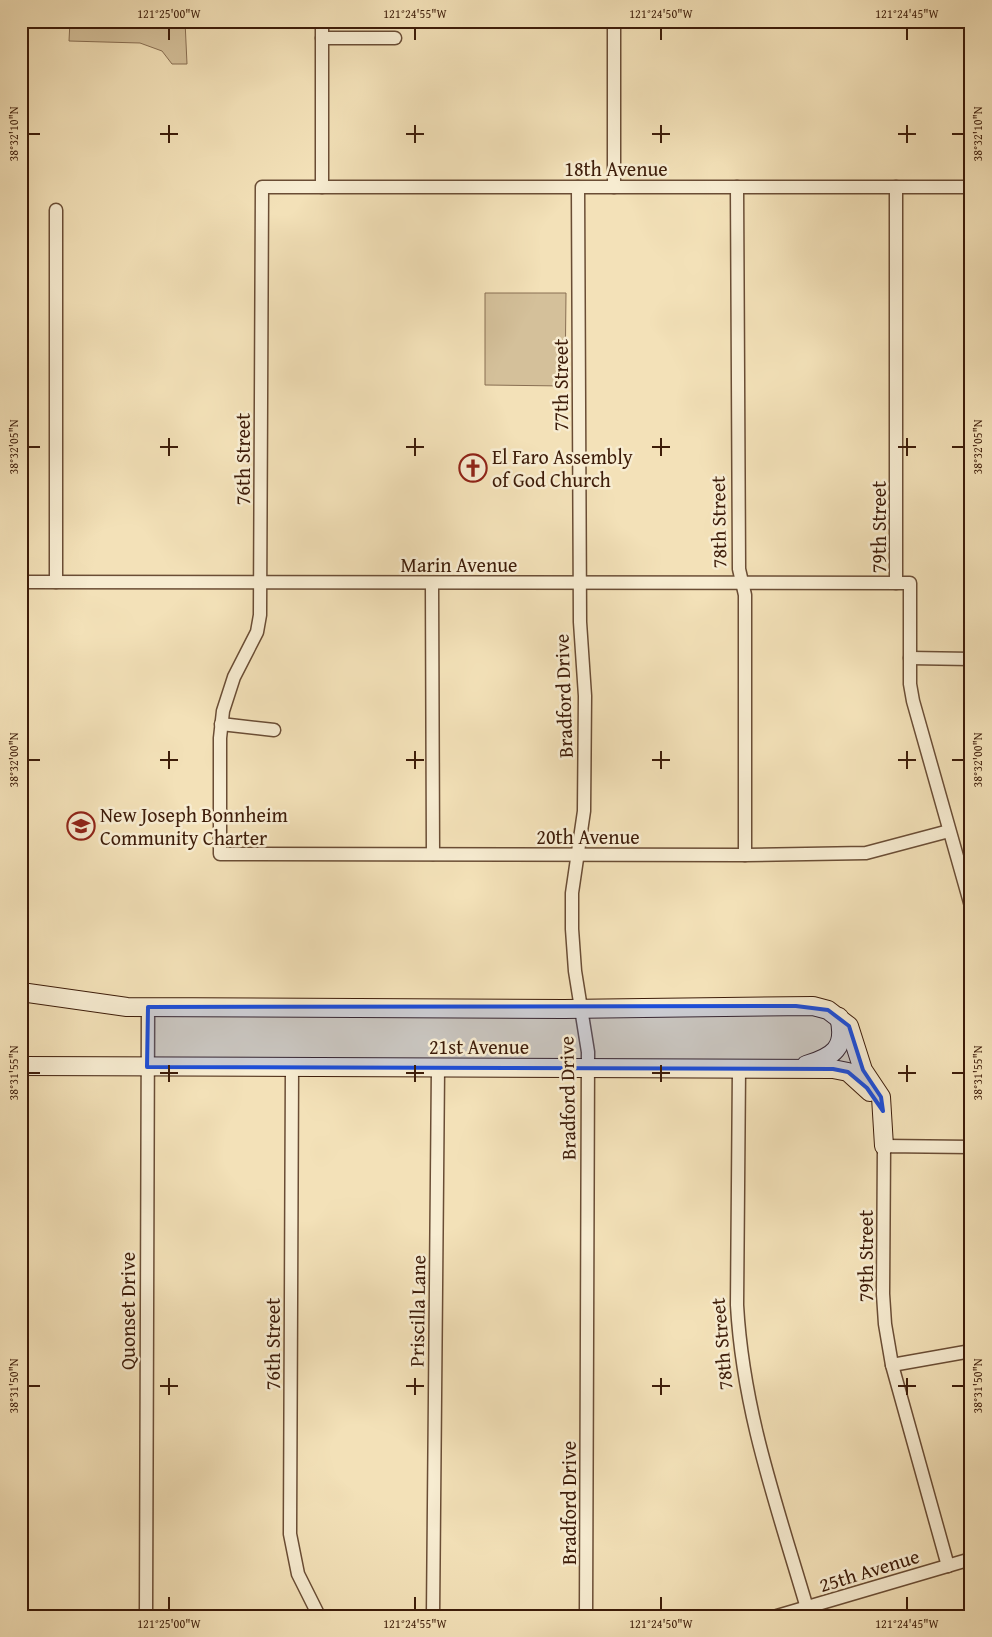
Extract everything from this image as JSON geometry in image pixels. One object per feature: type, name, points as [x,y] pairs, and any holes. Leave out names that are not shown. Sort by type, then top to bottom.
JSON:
[{"type":"street","points":[[322,21],[322,187]]},
{"type":"street","points":[[614,21],[614,187]]},
{"type":"street","points":[[322,38],[395,38]]},
{"type":"street","name":"18th Avenue","points":[[262,187],[971,187]]},
{"type":"street","name":"76th Street","points":[[223,854],[220,854],[221,724],[232,683],[256,632],[260,615],[262,187]]},
{"type":"street","name":"77th Street","points":[[578,187],[579,583]]},
{"type":"street","name":"78th Street","points":[[737,187],[739,569],[745,595],[745,855]]},
{"type":"street","name":"79th Street","points":[[896,187],[896,583],[910,583],[910,658],[913,701],[971,906]]},
{"type":"street","points":[[56,210],[56,582]]},
{"type":"street","name":"Marin Avenue","points":[[21,582],[896,583]]},
{"type":"street","points":[[432,583],[433,854]]},
{"type":"street","name":"Bradford Drive","points":[[579,583],[585,725],[584,811],[572,893],[572,929],[574,971],[580,1008],[585,1022],[588,1052],[586,1616]]},
{"type":"street","points":[[910,658],[971,659]]},
{"type":"street","points":[[221,724],[274,730]]},
{"type":"street","name":"20th Avenue","points":[[223,854],[745,855],[866,853],[949,831]]},
{"type":"street","name":"21st Avenue","points":[[21,992],[127,1007],[580,1008],[813,1006],[828,1010],[838,1016]]},
{"type":"street","name":"Quonset Drive","points":[[146,1616],[148,1007]]},
{"type":"street","points":[[796,1069],[818,1062],[837,1050],[842,1035],[838,1016]]},
{"type":"street","points":[[838,1016],[849,1026],[863,1070],[881,1097],[884,1146],[971,1147]]},
{"type":"street","name":"21st Avenue","points":[[21,1066],[833,1069],[848,1072],[867,1088],[883,1111]]},
{"type":"street","name":"76th Street","points":[[292,1067],[290,1534],[298,1574],[319,1616]]},
{"type":"street","name":"Priscilla Lane","points":[[433,1616],[438,1068]]},
{"type":"street","name":"78th Street","points":[[739,1068],[737,1305],[746,1392],[760,1449],[807,1608]]},
{"type":"street","name":"79th Street","points":[[884,1146],[883,1294],[885,1324],[892,1365],[948,1566]]},
{"type":"street","points":[[892,1365],[971,1351]]},
{"type":"street","name":"25th Avenue","points":[[777,1616],[971,1559]]},
{"type":"highlighted area","points":[[796,1006],[828,1010],[849,1026],[863,1070],[881,1097],[883,1111],[867,1088],[848,1072],[833,1069],[147,1067],[148,1007]]},
{"type":"shaded area","points":[[70,21],[185,21],[187,64],[172,64],[162,51],[140,43],[69,41]]},
{"type":"shaded area","points":[[485,293],[566,293],[565,386],[485,385]]},
{"type":"place","name":"El Faro Assembly of God Church","points":[[473,468]]},
{"type":"place","name":"New Joseph Bonnheim Community Charter","points":[[81,826]]}]
